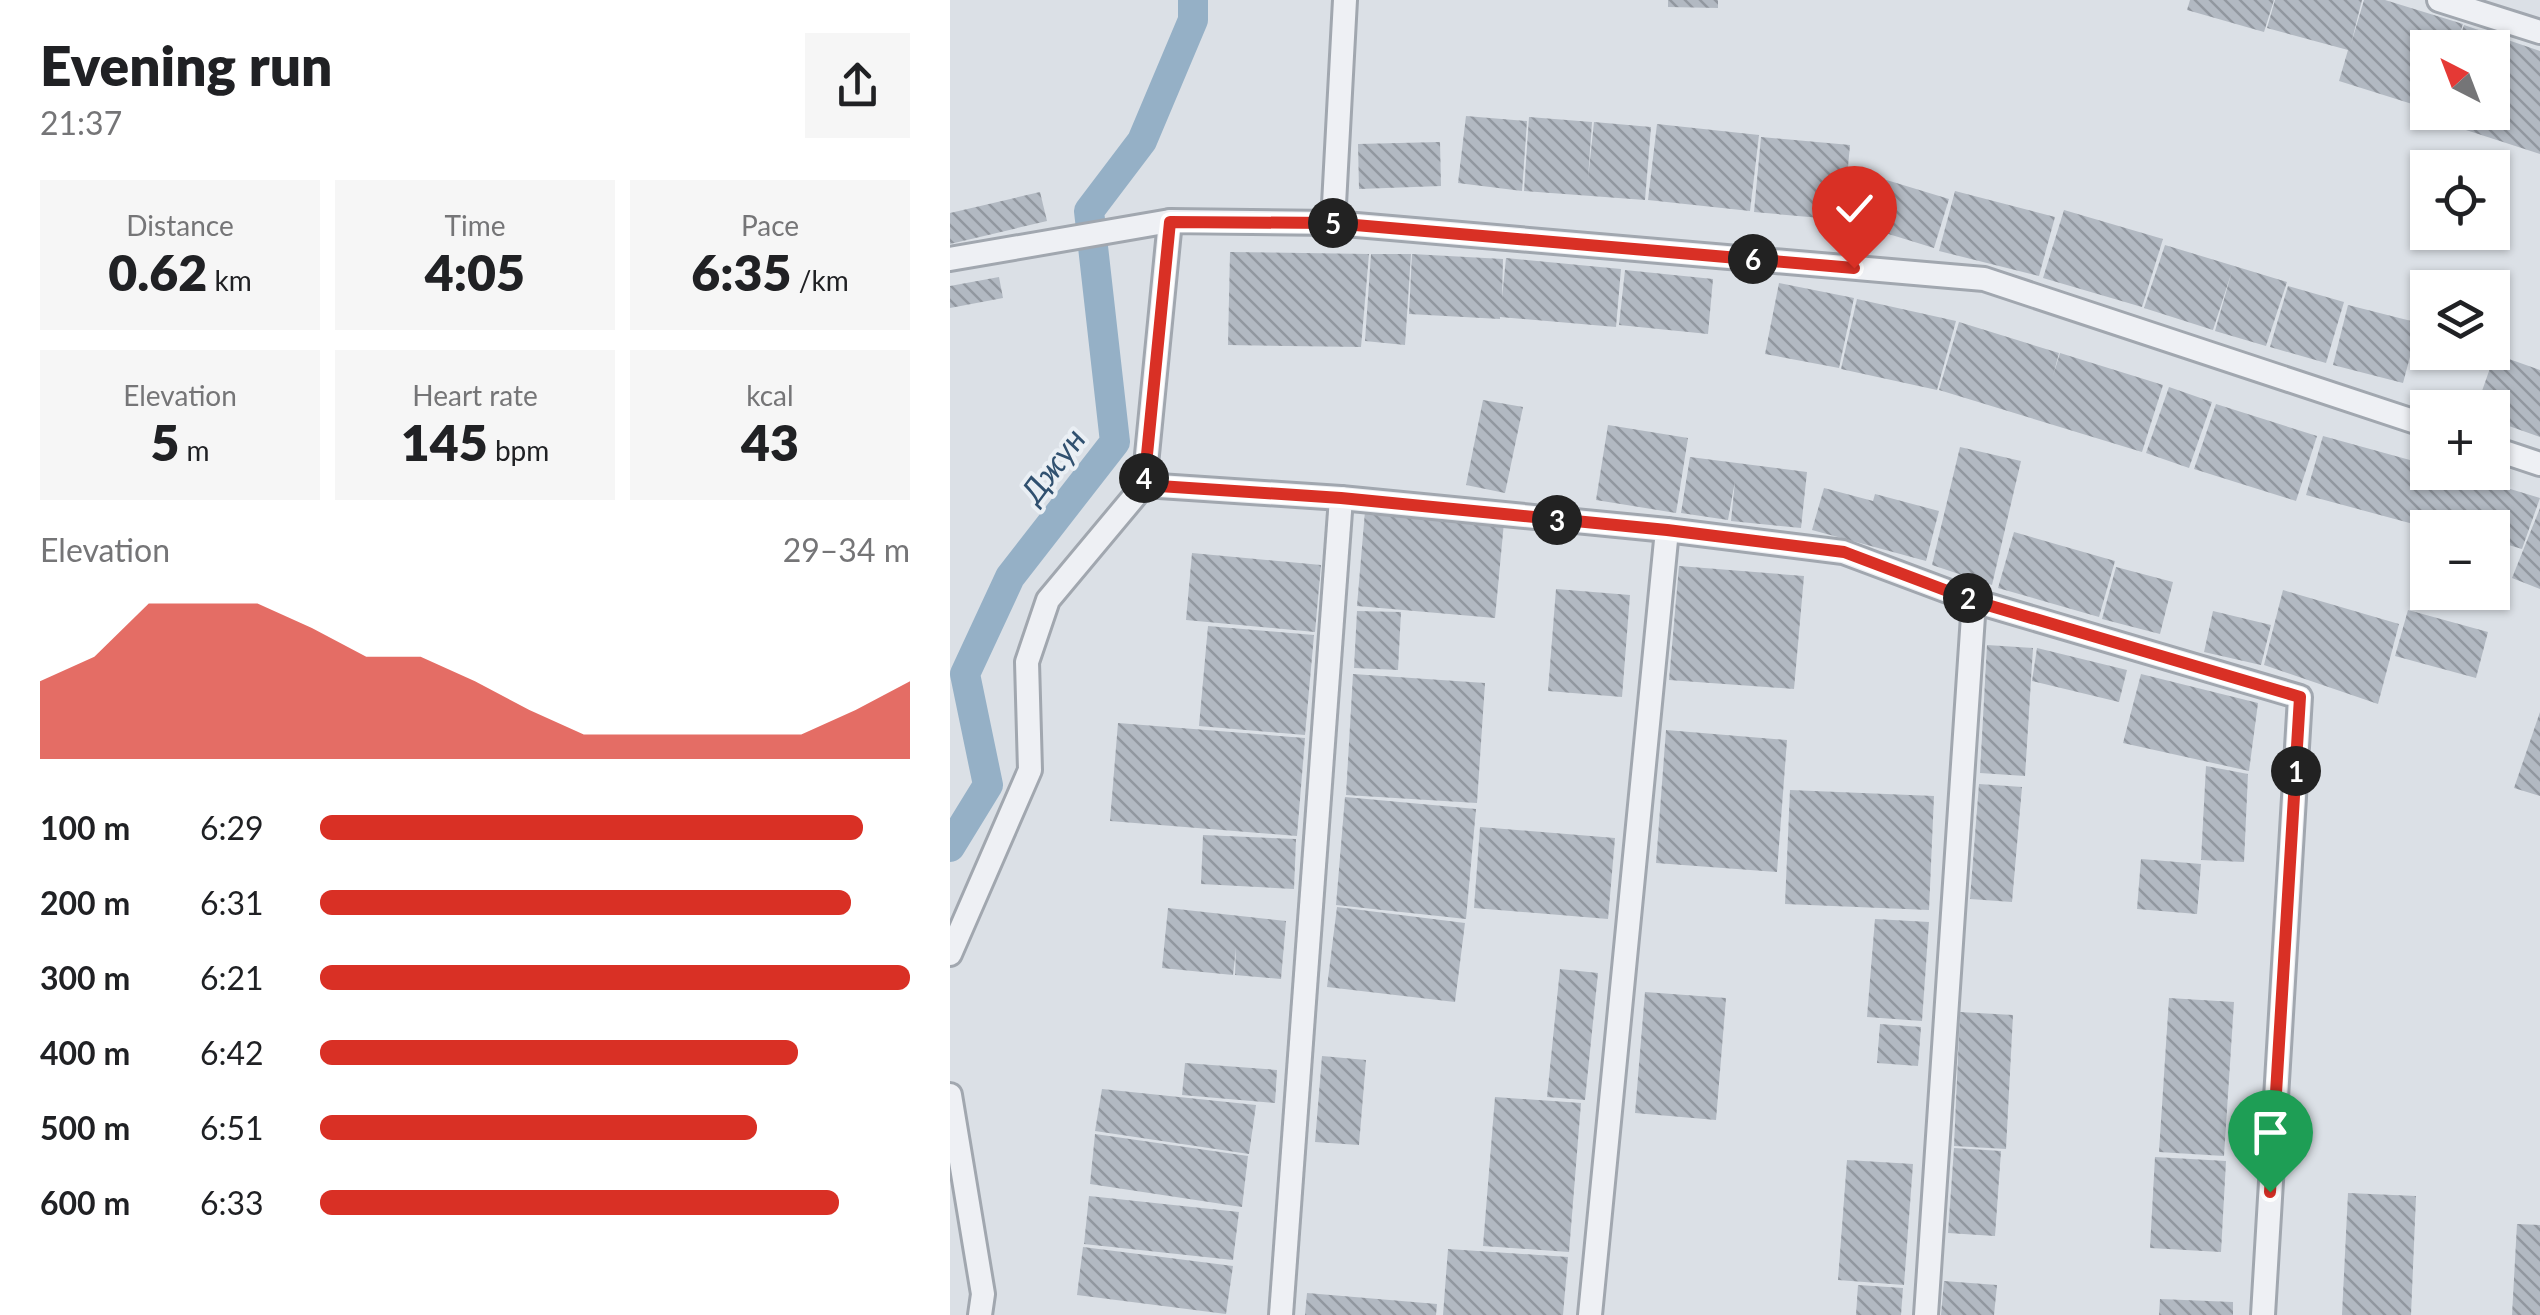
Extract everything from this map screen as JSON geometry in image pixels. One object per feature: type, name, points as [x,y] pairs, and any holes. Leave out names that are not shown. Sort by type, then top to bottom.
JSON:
[{"type":"street","points":[[1332,223],[1345,0]]},
{"type":"street","points":[[2439,0],[2540,32]]},
{"type":"street","points":[[950,954],[1030,770],[1027,662],[1048,600],[1144,485],[1170,222]]},
{"type":"street","points":[[950,259],[1170,222],[1332,223],[1984,279],[2410,420]]},
{"type":"street","points":[[2510,454],[2540,464]]},
{"type":"street","points":[[1144,485],[1341,498],[1844,552],[1974,601],[2300,697],[2263,1315]]},
{"type":"street","points":[[1281,1315],[1341,498]]},
{"type":"street","points":[[1590,1315],[1667,530]]},
{"type":"street","points":[[1926,1315],[1974,601]]},
{"type":"street","points":[[950,1095],[983,1294],[980,1315]]},
{"type":"building","points":[[1668,0],[1718,0],[1718,8],[1668,7]]},
{"type":"building","points":[[2190,0],[2274,0],[2264,32],[2187,10]]},
{"type":"building","points":[[2275,0],[2362,0],[2351,44],[2364,0],[2385,0],[2463,24],[2461,30],[2410,30],[2410,103],[2339,81],[2348,50],[2267,28]]},
{"type":"building","points":[[2510,41],[2540,51],[2540,154],[2466,130],[2510,130]]},
{"type":"building","points":[[1466,116],[1527,121],[1522,191],[1458,183]]},
{"type":"building","points":[[1529,117],[1592,122],[1588,179],[1594,122],[1651,127],[1645,200],[1524,191]]},
{"type":"building","points":[[1657,124],[1759,135],[1750,211],[1648,200]]},
{"type":"building","points":[[1761,137],[1850,145],[1843,220],[1754,212]]},
{"type":"building","points":[[1440,142],[1441,186],[1359,189],[1358,144]]},
{"type":"building","points":[[1870,175],[1949,199],[1934,248],[1856,224]]},
{"type":"building","points":[[1955,191],[2055,217],[2039,276],[1939,251]]},
{"type":"building","points":[[1040,192],[1047,221],[950,244],[950,213]]},
{"type":"building","points":[[2064,210],[2163,239],[2142,307],[2043,278]]},
{"type":"building","points":[[2165,245],[2287,282],[2266,346],[2215,331],[2232,271],[2213,330],[2144,308]]},
{"type":"building","points":[[1230,252],[1369,254],[1361,347],[1228,345]]},
{"type":"building","points":[[1371,254],[1411,254],[1405,345],[1365,341]]},
{"type":"building","points":[[1412,254],[1503,259],[1502,298],[1506,258],[1621,269],[1616,327],[1409,314]]},
{"type":"building","points":[[1625,270],[1713,279],[1708,334],[1619,325]]},
{"type":"building","points":[[999,277],[1003,298],[950,308],[950,286]]},
{"type":"building","points":[[1779,283],[1854,298],[1839,368],[1765,354]]},
{"type":"building","points":[[2288,286],[2344,302],[2326,363],[2270,347]]},
{"type":"building","points":[[1857,299],[1956,321],[1937,390],[1841,369]]},
{"type":"building","points":[[2348,305],[2410,321],[2410,357],[2403,383],[2333,365]]},
{"type":"building","points":[[1959,322],[2059,353],[2053,376],[2060,353],[2163,385],[2142,452],[1939,390]]},
{"type":"building","points":[[2510,359],[2540,370],[2540,437],[2510,426],[2510,390],[2482,390],[2489,370],[2510,370]]},
{"type":"building","points":[[2169,387],[2212,402],[2189,468],[2146,453]]},
{"type":"building","points":[[1483,400],[1523,407],[1505,493],[1466,485]]},
{"type":"building","points":[[2216,404],[2317,436],[2296,501],[2194,469]]},
{"type":"building","points":[[1608,425],[1688,438],[1676,513],[1596,500]]},
{"type":"building","points":[[2323,436],[2410,460],[2410,490],[2510,489],[2540,498],[2522,549],[2510,545],[2510,510],[2410,510],[2410,523],[2306,495]]},
{"type":"building","points":[[1960,447],[2021,461],[1992,585],[1932,565]]},
{"type":"building","points":[[1690,457],[1807,472],[1801,528],[1731,521],[1735,481],[1728,520],[1681,513]]},
{"type":"building","points":[[1824,488],[1873,501],[1875,494],[1939,511],[1926,561],[1812,530]]},
{"type":"building","points":[[2540,508],[2540,589],[2512,578]]},
{"type":"building","points":[[1365,511],[1504,522],[1495,618],[1357,606]]},
{"type":"building","points":[[2014,532],[2115,561],[2099,617],[1998,588]]},
{"type":"building","points":[[1192,553],[1321,565],[1315,632],[1186,620]]},
{"type":"building","points":[[1679,566],[1804,576],[1794,689],[1669,680]]},
{"type":"building","points":[[2116,567],[2173,582],[2160,634],[2102,619]]},
{"type":"building","points":[[1556,589],[1630,595],[1622,697],[1548,691]]},
{"type":"building","points":[[2283,590],[2399,624],[2378,704],[2264,665]]},
{"type":"building","points":[[2408,610],[2488,632],[2476,678],[2395,656]]},
{"type":"building","points":[[1357,611],[1401,612],[1398,670],[1354,668]]},
{"type":"building","points":[[2213,611],[2271,625],[2261,665],[2204,652]]},
{"type":"building","points":[[1208,626],[1314,635],[1305,735],[1199,726]]},
{"type":"building","points":[[1987,645],[2033,648],[2025,776],[1980,773]]},
{"type":"building","points":[[2037,648],[2127,670],[2119,702],[2032,681]]},
{"type":"building","points":[[1353,674],[1485,683],[1477,803],[1346,795]]},
{"type":"building","points":[[2141,674],[2258,703],[2249,771],[2123,743]]},
{"type":"building","points":[[2540,712],[2540,796],[2514,788]]},
{"type":"building","points":[[1118,723],[1305,738],[1297,836],[1110,821]]},
{"type":"building","points":[[1666,730],[1787,740],[1777,872],[1656,863]]},
{"type":"building","points":[[2206,766],[2248,774],[2244,862],[2201,860]]},
{"type":"building","points":[[1979,784],[2022,787],[2012,902],[1970,899]]},
{"type":"building","points":[[1790,790],[1934,796],[1929,910],[1785,904]]},
{"type":"building","points":[[1345,797],[1476,809],[1466,919],[1336,905]]},
{"type":"building","points":[[1480,827],[1615,838],[1608,919],[1474,908]]},
{"type":"building","points":[[1203,835],[1296,839],[1294,889],[1201,884]]},
{"type":"building","points":[[2141,859],[2201,864],[2197,914],[2137,909]]},
{"type":"building","points":[[1337,907],[1465,923],[1455,1002],[1327,987]]},
{"type":"building","points":[[1168,908],[1286,921],[1281,979],[1235,975],[1236,948],[1233,975],[1162,968]]},
{"type":"building","points":[[1875,919],[1929,922],[1922,1021],[1867,1017]]},
{"type":"building","points":[[1560,969],[1598,973],[1585,1100],[1547,1097]]},
{"type":"building","points":[[1645,992],[1726,998],[1716,1120],[1635,1113]]},
{"type":"building","points":[[2169,998],[2234,1002],[2224,1156],[2159,1152]]},
{"type":"building","points":[[1960,1012],[2013,1015],[2006,1149],[1954,1146]]},
{"type":"building","points":[[1880,1024],[1921,1027],[1918,1066],[1877,1063]]},
{"type":"building","points":[[1322,1056],[1366,1060],[1359,1145],[1315,1142]]},
{"type":"building","points":[[1185,1063],[1277,1070],[1275,1103],[1182,1095]]},
{"type":"building","points":[[1102,1089],[1256,1105],[1249,1154],[1095,1131]]},
{"type":"building","points":[[1495,1097],[1581,1103],[1569,1252],[1483,1246]]},
{"type":"building","points":[[1095,1134],[1248,1156],[1242,1207],[1090,1184]]},
{"type":"building","points":[[1954,1148],[2001,1151],[1995,1236],[1948,1233]]},
{"type":"building","points":[[2155,1157],[2226,1161],[2221,1252],[2150,1248]]},
{"type":"building","points":[[1847,1160],[1913,1164],[1904,1285],[1838,1280]]},
{"type":"building","points":[[2348,1193],[2416,1196],[2411,1315],[2342,1315]]},
{"type":"building","points":[[1089,1196],[1239,1212],[1233,1260],[1084,1244]]},
{"type":"building","points":[[2517,1224],[2540,1225],[2540,1315],[2512,1315]]},
{"type":"building","points":[[1083,1247],[1233,1266],[1226,1314],[1077,1295]]},
{"type":"building","points":[[1448,1249],[1568,1257],[1563,1315],[1443,1315]]},
{"type":"building","points":[[1944,1281],[1997,1285],[1994,1315],[1941,1315]]},
{"type":"building","points":[[1858,1285],[1903,1288],[1901,1315],[1856,1315]]},
{"type":"building","points":[[1307,1293],[1437,1304],[1436,1315],[1305,1315]]},
{"type":"building","points":[[2160,1299],[2233,1302],[2233,1315],[2159,1315]]},
{"type":"waterway","name":"Джун","points":[[950,847],[988,785],[965,674],[1010,577],[1115,442],[1089,211],[1142,141],[1193,20],[1193,0]]},
{"type":"route","points":[[1854,268],[1332,223],[1170,222],[1144,485],[1341,498],[1844,552],[1974,601],[2300,697],[2270,1192]]}]
